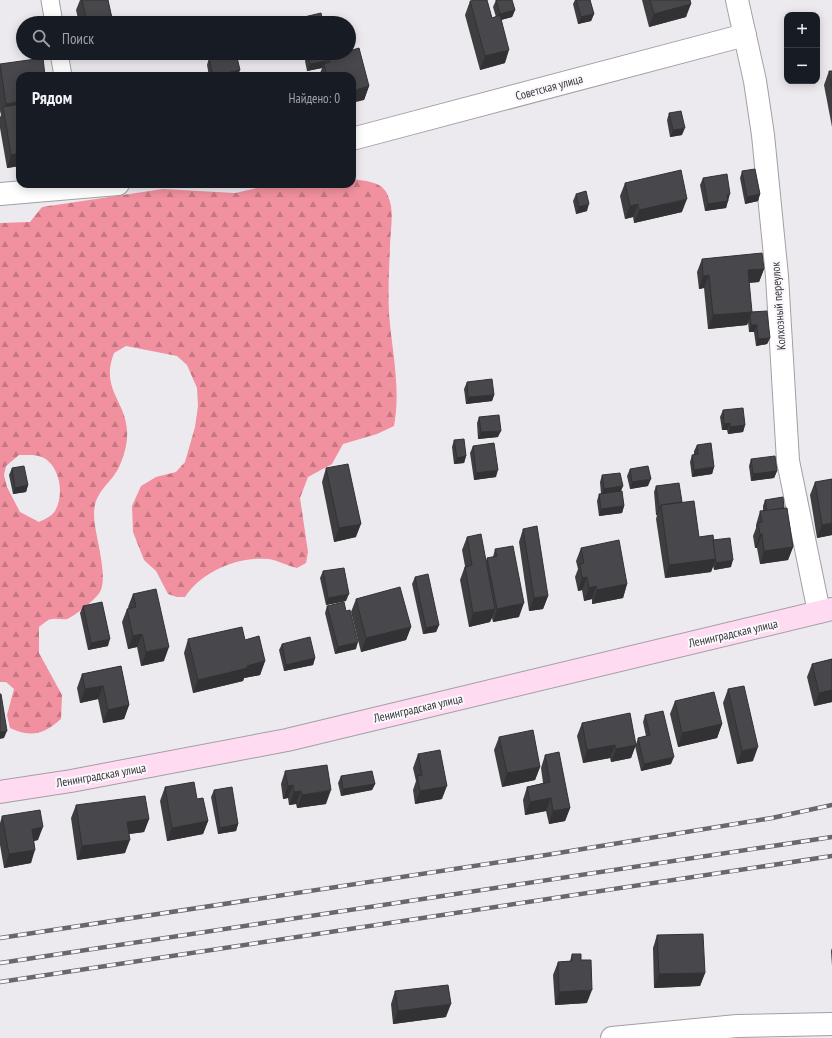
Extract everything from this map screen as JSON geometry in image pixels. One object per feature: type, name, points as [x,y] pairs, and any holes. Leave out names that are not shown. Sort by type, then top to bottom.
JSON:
[{"type":"main road","name":"Ленинградская улица","points":[[0,792],[71,781],[287,740],[826,610]]},
{"type":"street","name":"Колхозный переулок","points":[[737,0],[755,80],[763,135],[777,276],[788,461],[793,492],[826,610]]},
{"type":"street","name":"Советская улица","points":[[356,138],[746,35]]},
{"type":"street","points":[[0,194],[55,188]]},
{"type":"street","points":[[612,1038],[737,1026],[832,1024]]},
{"type":"lane","points":[[50,0],[53,16]]},
{"type":"lane","points":[[60,60],[62,72]]},
{"type":"green space","points":[[356,180],[368,181],[382,187],[386,191],[390,202],[392,221],[389,264],[389,314],[397,398],[394,426],[377,434],[343,444],[332,464],[308,477],[300,498],[308,552],[306,563],[297,568],[268,559],[245,560],[233,563],[210,573],[200,580],[185,597],[177,597],[168,594],[156,571],[144,560],[133,532],[132,506],[141,486],[156,477],[176,472],[185,462],[195,427],[198,406],[197,388],[187,365],[177,356],[126,346],[114,353],[110,365],[110,376],[112,386],[126,421],[127,440],[121,463],[116,473],[100,494],[95,506],[94,514],[103,575],[102,585],[98,595],[75,614],[67,619],[50,619],[39,627],[39,653],[62,695],[61,719],[49,728],[37,733],[25,733],[10,728],[7,715],[14,689],[6,682],[0,682],[0,223],[30,222],[42,207],[163,189],[235,193],[257,188],[356,188]],"holes":[[[19,455],[35,455],[44,458],[54,468],[57,474],[60,489],[60,496],[55,511],[39,522],[20,512],[7,487],[4,475],[6,466]]]},
{"type":"building","points":[[82,0],[108,0],[111,16],[85,16]]},
{"type":"building","points":[[487,0],[492,18],[500,15],[509,50],[485,56],[470,1]]},
{"type":"building","points":[[496,0],[512,0],[515,10],[500,14]]},
{"type":"building","points":[[576,0],[590,0],[594,14],[581,17]]},
{"type":"building","points":[[650,0],[690,0],[691,4],[654,14]]},
{"type":"building","points":[[321,13],[322,16],[308,16]]},
{"type":"building","points":[[359,48],[369,86],[356,90],[356,72],[326,72],[324,64],[330,62],[329,60],[356,60],[356,49]]},
{"type":"building","points":[[29,60],[43,60],[45,72],[16,72],[16,102],[6,104],[0,64]]},
{"type":"building","points":[[209,60],[238,60],[240,70],[231,72],[212,72]]},
{"type":"building","points":[[309,60],[326,60],[326,61],[310,64]]},
{"type":"building","points":[[829,71],[832,71],[832,89]]},
{"type":"building","points":[[16,105],[16,154],[11,155],[3,107]]},
{"type":"building","points":[[681,111],[685,128],[673,130],[669,113]]},
{"type":"building","points":[[755,169],[760,194],[747,197],[742,171]]},
{"type":"building","points":[[681,170],[687,199],[639,210],[638,204],[630,206],[625,183]]},
{"type":"building","points":[[727,174],[730,194],[727,195],[728,201],[708,204],[703,178]]},
{"type":"building","points":[[586,191],[589,204],[579,207],[576,194]]},
{"type":"building","points":[[762,253],[764,269],[748,270],[752,312],[713,315],[709,275],[703,276],[702,259]]},
{"type":"building","points":[[767,311],[770,338],[758,339],[757,325],[751,325],[751,312]]},
{"type":"building","points":[[492,379],[494,395],[468,397],[467,382]]},
{"type":"building","points":[[743,408],[745,425],[730,427],[730,423],[724,424],[723,410]]},
{"type":"building","points":[[499,415],[501,431],[481,432],[479,417]]},
{"type":"building","points":[[464,439],[466,456],[457,458],[454,440]]},
{"type":"building","points":[[494,443],[498,470],[476,473],[473,446]]},
{"type":"building","points":[[711,443],[714,467],[694,470],[692,455],[698,454],[697,445]]},
{"type":"building","points":[[775,456],[777,471],[753,474],[751,459]]},
{"type":"building","points":[[348,464],[361,524],[339,528],[326,468]]},
{"type":"building","points":[[24,466],[28,485],[15,488],[12,468]]},
{"type":"building","points":[[648,466],[651,479],[632,482],[630,469]]},
{"type":"building","points":[[620,473],[623,486],[604,489],[602,475]]},
{"type":"building","points":[[832,479],[832,523],[822,525],[815,482]]},
{"type":"building","points":[[679,483],[682,502],[661,505],[659,508],[656,486]]},
{"type":"building","points":[[622,491],[624,506],[601,509],[599,494]]},
{"type":"building","points":[[783,497],[784,508],[767,511],[765,500]]},
{"type":"building","points":[[694,501],[699,537],[713,535],[716,559],[669,565],[661,505]]},
{"type":"building","points":[[787,508],[793,547],[764,551],[762,534],[760,534],[758,523],[762,522],[760,511]]},
{"type":"building","points":[[537,526],[548,596],[534,598],[523,529]]},
{"type":"building","points":[[481,534],[495,609],[473,613],[465,567],[472,565],[467,537]]},
{"type":"building","points":[[730,538],[733,560],[716,563],[713,540]]},
{"type":"building","points":[[619,540],[627,584],[597,590],[596,586],[589,588],[587,577],[582,578],[580,564],[584,563],[581,548]]},
{"type":"building","points":[[513,546],[524,603],[497,609],[487,558],[497,556],[495,549]]},
{"type":"building","points":[[344,568],[349,594],[328,598],[323,571]]},
{"type":"building","points":[[428,574],[439,625],[426,628],[415,577]]},
{"type":"building","points":[[400,587],[411,627],[366,638],[356,599]]},
{"type":"building","points":[[156,589],[169,647],[146,652],[142,634],[133,636],[127,609],[136,607],[133,594]]},
{"type":"building","points":[[102,602],[110,639],[91,643],[83,606]]},
{"type":"building","points":[[344,602],[346,611],[350,610],[358,642],[338,647],[327,606]]},
{"type":"building","points":[[242,627],[245,640],[259,636],[265,661],[247,666],[248,668],[198,680],[188,639]]},
{"type":"building","points":[[310,637],[315,658],[286,665],[282,644]]},
{"type":"building","points":[[832,659],[832,690],[819,693],[812,664]]},
{"type":"building","points":[[121,666],[129,705],[108,710],[103,686],[85,689],[82,674]]},
{"type":"building","points":[[744,686],[758,747],[742,751],[728,689]]},
{"type":"building","points":[[714,692],[722,724],[682,733],[675,701]]},
{"type":"building","points":[[0,694],[7,731],[0,732]]},
{"type":"building","points":[[663,711],[674,757],[644,764],[638,738],[650,735],[645,715]]},
{"type":"building","points":[[630,713],[636,745],[616,749],[615,745],[587,750],[582,723]]},
{"type":"building","points":[[533,730],[540,767],[507,773],[499,737]]},
{"type":"building","points":[[440,750],[447,786],[420,791],[417,776],[422,775],[418,754]]},
{"type":"building","points":[[559,752],[570,808],[553,811],[551,798],[530,802],[527,787],[550,782],[545,755]]},
{"type":"building","points":[[327,765],[331,790],[302,795],[301,791],[294,792],[293,785],[288,786],[285,771]]},
{"type":"building","points":[[372,771],[375,784],[343,789],[341,776]]},
{"type":"building","points":[[194,782],[197,799],[203,798],[208,821],[172,828],[165,787]]},
{"type":"building","points":[[232,787],[238,824],[220,828],[214,790]]},
{"type":"building","points":[[145,796],[149,819],[127,822],[130,840],[82,846],[76,805]]},
{"type":"building","points":[[40,810],[43,827],[32,829],[35,850],[9,854],[2,816]]},
{"type":"building","points":[[703,934],[705,973],[659,974],[657,935]]},
{"type":"building","points":[[572,954],[581,954],[581,960],[591,960],[592,990],[559,992],[558,962],[572,961]]},
{"type":"building","points":[[448,985],[451,1004],[398,1011],[395,991]]},
{"type":"railway","points":[[0,938],[540,856],[772,818],[832,805]]},
{"type":"railway","points":[[0,963],[832,837]]},
{"type":"railway","points":[[0,982],[832,856]]}]
